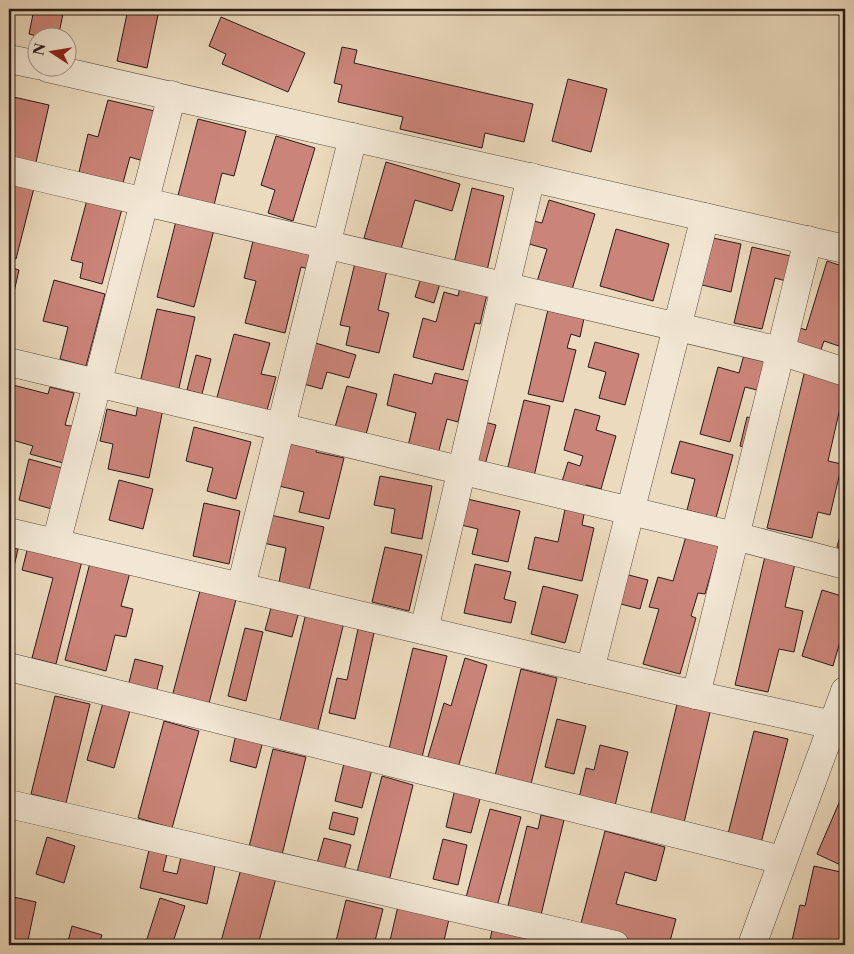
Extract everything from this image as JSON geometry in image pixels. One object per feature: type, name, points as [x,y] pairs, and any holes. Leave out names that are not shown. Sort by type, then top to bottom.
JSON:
[{"type":"street","points":[[9,58],[28,63]]},
{"type":"street","points":[[78,75],[845,249]]},
{"type":"street","points":[[56,543],[172,96]]},
{"type":"street","points":[[241,587],[354,137]]},
{"type":"street","points":[[9,170],[677,327],[780,352],[845,372]]},
{"type":"street","points":[[424,630],[531,177]]},
{"type":"street","points":[[590,670],[704,217]]},
{"type":"street","points":[[696,695],[808,240]]},
{"type":"street","points":[[9,362],[735,536],[845,565]]},
{"type":"street","points":[[9,532],[696,695],[833,725]]},
{"type":"street","points":[[9,667],[782,860]]},
{"type":"street","points":[[752,945],[845,691]]},
{"type":"street","points":[[9,804],[615,945]]},
{"type":"building","points":[[34,9],[64,9],[60,28],[30,28]]},
{"type":"building","points":[[128,9],[159,10],[147,68],[117,61]]},
{"type":"building","points":[[221,17],[305,53],[288,92],[222,64],[226,54],[209,46]]},
{"type":"building","points":[[342,47],[357,50],[354,63],[533,104],[524,142],[485,133],[482,148],[400,129],[403,117],[338,102],[342,85],[334,83]]},
{"type":"building","points":[[568,79],[607,89],[591,152],[552,141]]},
{"type":"building","points":[[9,96],[49,105],[34,171],[9,166],[9,138],[13,125],[9,124]]},
{"type":"building","points":[[108,100],[163,113],[150,163],[130,157],[123,183],[79,172],[88,134],[98,137]]},
{"type":"building","points":[[198,119],[246,131],[234,176],[222,173],[212,213],[176,203]]},
{"type":"building","points":[[276,136],[315,148],[293,221],[268,213],[275,190],[261,185]]},
{"type":"building","points":[[386,162],[460,184],[452,211],[415,200],[401,249],[364,238]]},
{"type":"building","points":[[9,181],[35,184],[16,259],[9,257]]},
{"type":"building","points":[[472,188],[504,196],[486,275],[453,267]]},
{"type":"building","points":[[88,196],[123,205],[102,284],[80,278],[83,263],[71,260]]},
{"type":"building","points":[[549,200],[595,214],[570,296],[536,285],[547,249],[522,242],[530,220],[542,223]]},
{"type":"building","points":[[177,217],[215,226],[194,307],[157,297]]},
{"type":"building","points":[[616,229],[669,244],[653,301],[600,286]]},
{"type":"building","points":[[255,233],[321,250],[316,271],[301,267],[285,333],[245,323],[256,281],[244,278]]},
{"type":"building","points":[[713,238],[741,244],[731,292],[702,285]]},
{"type":"building","points":[[752,247],[799,258],[793,283],[775,278],[762,329],[734,323]]},
{"type":"building","points":[[827,261],[845,267],[845,348],[824,341],[818,358],[791,350],[797,327],[806,330]]},
{"type":"building","points":[[355,263],[387,270],[378,310],[389,313],[379,353],[346,345],[350,327],[340,325]]},
{"type":"building","points":[[9,267],[19,270],[9,314]]},
{"type":"building","points":[[423,271],[442,277],[434,303],[415,297]]},
{"type":"building","points":[[54,280],[105,294],[86,366],[60,359],[68,327],[43,321]]},
{"type":"building","points":[[461,283],[488,290],[480,324],[475,323],[463,370],[413,357],[423,318],[436,322],[444,292],[458,296]]},
{"type":"building","points":[[550,301],[586,309],[580,337],[571,334],[567,348],[576,350],[563,402],[528,394]]},
{"type":"building","points":[[157,309],[195,317],[178,392],[140,383]]},
{"type":"building","points":[[234,334],[270,343],[261,374],[276,377],[266,414],[216,401]]},
{"type":"building","points":[[312,342],[356,355],[349,378],[327,372],[322,389],[300,383]]},
{"type":"building","points":[[595,342],[639,354],[625,405],[599,398],[606,372],[588,367]]},
{"type":"building","points":[[745,351],[774,358],[765,392],[745,387],[730,442],[700,434],[718,367],[739,373]]},
{"type":"building","points":[[196,355],[211,359],[202,394],[187,390]]},
{"type":"building","points":[[805,370],[845,380],[828,461],[842,464],[830,515],[818,512],[812,538],[767,528]]},
{"type":"building","points":[[435,373],[468,381],[458,422],[447,419],[437,458],[407,450],[416,413],[387,405],[394,374],[432,384]]},
{"type":"building","points":[[9,384],[48,394],[50,387],[74,393],[65,425],[76,427],[67,464],[30,454],[33,446],[9,439]]},
{"type":"building","points":[[347,386],[377,394],[364,442],[333,434]]},
{"type":"building","points":[[524,400],[550,406],[533,481],[506,475]]},
{"type":"building","points":[[138,404],[163,409],[149,478],[108,469],[113,444],[100,441],[107,409],[136,416]]},
{"type":"building","points":[[575,409],[600,416],[596,430],[616,436],[601,489],[586,485],[583,495],[560,488],[568,462],[580,466],[583,456],[564,450]]},
{"type":"building","points":[[747,417],[762,421],[755,450],[740,446]]},
{"type":"building","points":[[481,421],[496,425],[483,472],[468,468]]},
{"type":"building","points":[[194,427],[251,442],[236,499],[207,491],[213,468],[186,461]]},
{"type":"building","points":[[288,432],[319,440],[316,452],[344,458],[329,519],[299,512],[304,492],[275,485]]},
{"type":"building","points":[[680,441],[733,455],[716,518],[687,510],[695,479],[671,473]]},
{"type":"building","points":[[29,459],[62,468],[52,509],[19,500]]},
{"type":"building","points":[[380,476],[432,486],[422,539],[391,533],[395,509],[374,505]]},
{"type":"building","points":[[119,480],[153,489],[143,529],[109,520]]},
{"type":"building","points":[[463,498],[520,511],[508,562],[472,554],[478,529],[457,524]]},
{"type":"building","points":[[567,500],[586,504],[582,525],[594,528],[582,581],[528,569],[535,537],[558,542]]},
{"type":"building","points":[[204,503],[240,511],[229,564],[193,556]]},
{"type":"building","points":[[266,514],[324,527],[309,590],[279,582],[286,548],[259,542]]},
{"type":"building","points":[[845,517],[845,549],[837,547]]},
{"type":"building","points":[[687,533],[720,542],[705,594],[698,593],[691,616],[696,618],[680,674],[643,664],[659,609],[649,607],[658,577],[673,581]]},
{"type":"building","points":[[29,543],[83,557],[56,664],[32,658],[53,578],[22,570]]},
{"type":"building","points":[[9,547],[18,549],[9,589]]},
{"type":"building","points":[[385,547],[422,555],[409,611],[372,602]]},
{"type":"building","points":[[766,552],[796,559],[785,607],[803,611],[794,652],[779,649],[768,692],[735,685]]},
{"type":"building","points":[[92,555],[132,565],[121,606],[133,609],[126,637],[115,635],[106,671],[65,660]]},
{"type":"building","points":[[475,564],[511,572],[504,599],[516,602],[511,623],[464,613]]},
{"type":"building","points":[[625,574],[648,580],[640,609],[617,603]]},
{"type":"building","points":[[202,583],[238,592],[208,707],[172,697]]},
{"type":"building","points":[[543,586],[578,595],[565,643],[531,634]]},
{"type":"building","points":[[822,590],[845,597],[845,624],[833,666],[802,656]]},
{"type":"building","points":[[274,597],[301,604],[292,637],[265,630]]},
{"type":"building","points":[[308,605],[346,614],[317,733],[279,724]]},
{"type":"building","points":[[245,628],[263,632],[246,701],[228,696]]},
{"type":"building","points":[[358,629],[374,633],[355,719],[329,713],[337,678],[347,680]]},
{"type":"building","points":[[413,648],[447,656],[421,761],[388,753]]},
{"type":"building","points":[[465,658],[487,665],[458,768],[427,760],[444,703],[451,706]]},
{"type":"building","points":[[135,659],[163,666],[156,693],[128,686]]},
{"type":"building","points":[[521,669],[557,678],[530,788],[494,780]]},
{"type":"building","points":[[55,696],[90,704],[66,803],[31,794]]},
{"type":"building","points":[[679,696],[712,704],[683,827],[649,820]]},
{"type":"building","points":[[104,699],[131,707],[114,768],[87,760]]},
{"type":"building","points":[[557,719],[586,726],[574,774],[545,767]]},
{"type":"building","points":[[164,721],[199,731],[172,828],[138,818]]},
{"type":"building","points":[[754,731],[788,739],[761,843],[728,834]]},
{"type":"building","points":[[236,734],[263,741],[256,768],[230,761]]},
{"type":"building","points":[[600,745],[628,752],[614,810],[578,802],[586,768],[594,770]]},
{"type":"building","points":[[273,749],[306,757],[281,859],[248,851]]},
{"type":"building","points":[[345,759],[373,765],[362,808],[335,801]]},
{"type":"building","points":[[382,776],[413,785],[389,881],[357,872]]},
{"type":"building","points":[[455,789],[481,795],[471,833],[446,827]]},
{"type":"building","points":[[845,789],[845,867],[817,854]]},
{"type":"building","points":[[490,809],[521,817],[496,910],[465,901]]},
{"type":"building","points":[[333,812],[358,818],[354,835],[329,829]]},
{"type":"building","points":[[541,815],[564,820],[540,919],[507,910],[527,826],[538,829]]},
{"type":"building","points":[[605,831],[665,847],[656,881],[625,872],[616,904],[676,919],[669,945],[650,945],[580,927]]},
{"type":"building","points":[[47,837],[75,846],[64,883],[36,874]]},
{"type":"building","points":[[324,838],[351,845],[343,874],[316,867]]},
{"type":"building","points":[[443,839],[467,845],[458,885],[433,879]]},
{"type":"building","points":[[150,846],[168,850],[163,871],[177,874],[181,857],[215,866],[207,904],[140,888]]},
{"type":"building","points":[[814,866],[845,873],[845,912],[838,945],[791,945],[800,905],[805,906]]},
{"type":"building","points":[[241,869],[276,878],[258,945],[220,945]]},
{"type":"building","points":[[9,896],[36,902],[27,945],[9,945]]},
{"type":"building","points":[[160,898],[185,906],[172,945],[158,945],[146,942]]},
{"type":"building","points":[[346,900],[383,909],[374,945],[335,945]]},
{"type":"building","points":[[398,906],[449,919],[443,945],[389,945]]},
{"type":"building","points":[[493,925],[533,935],[531,945],[489,945]]},
{"type":"building","points":[[72,926],[102,935],[99,945],[67,945]]}]
